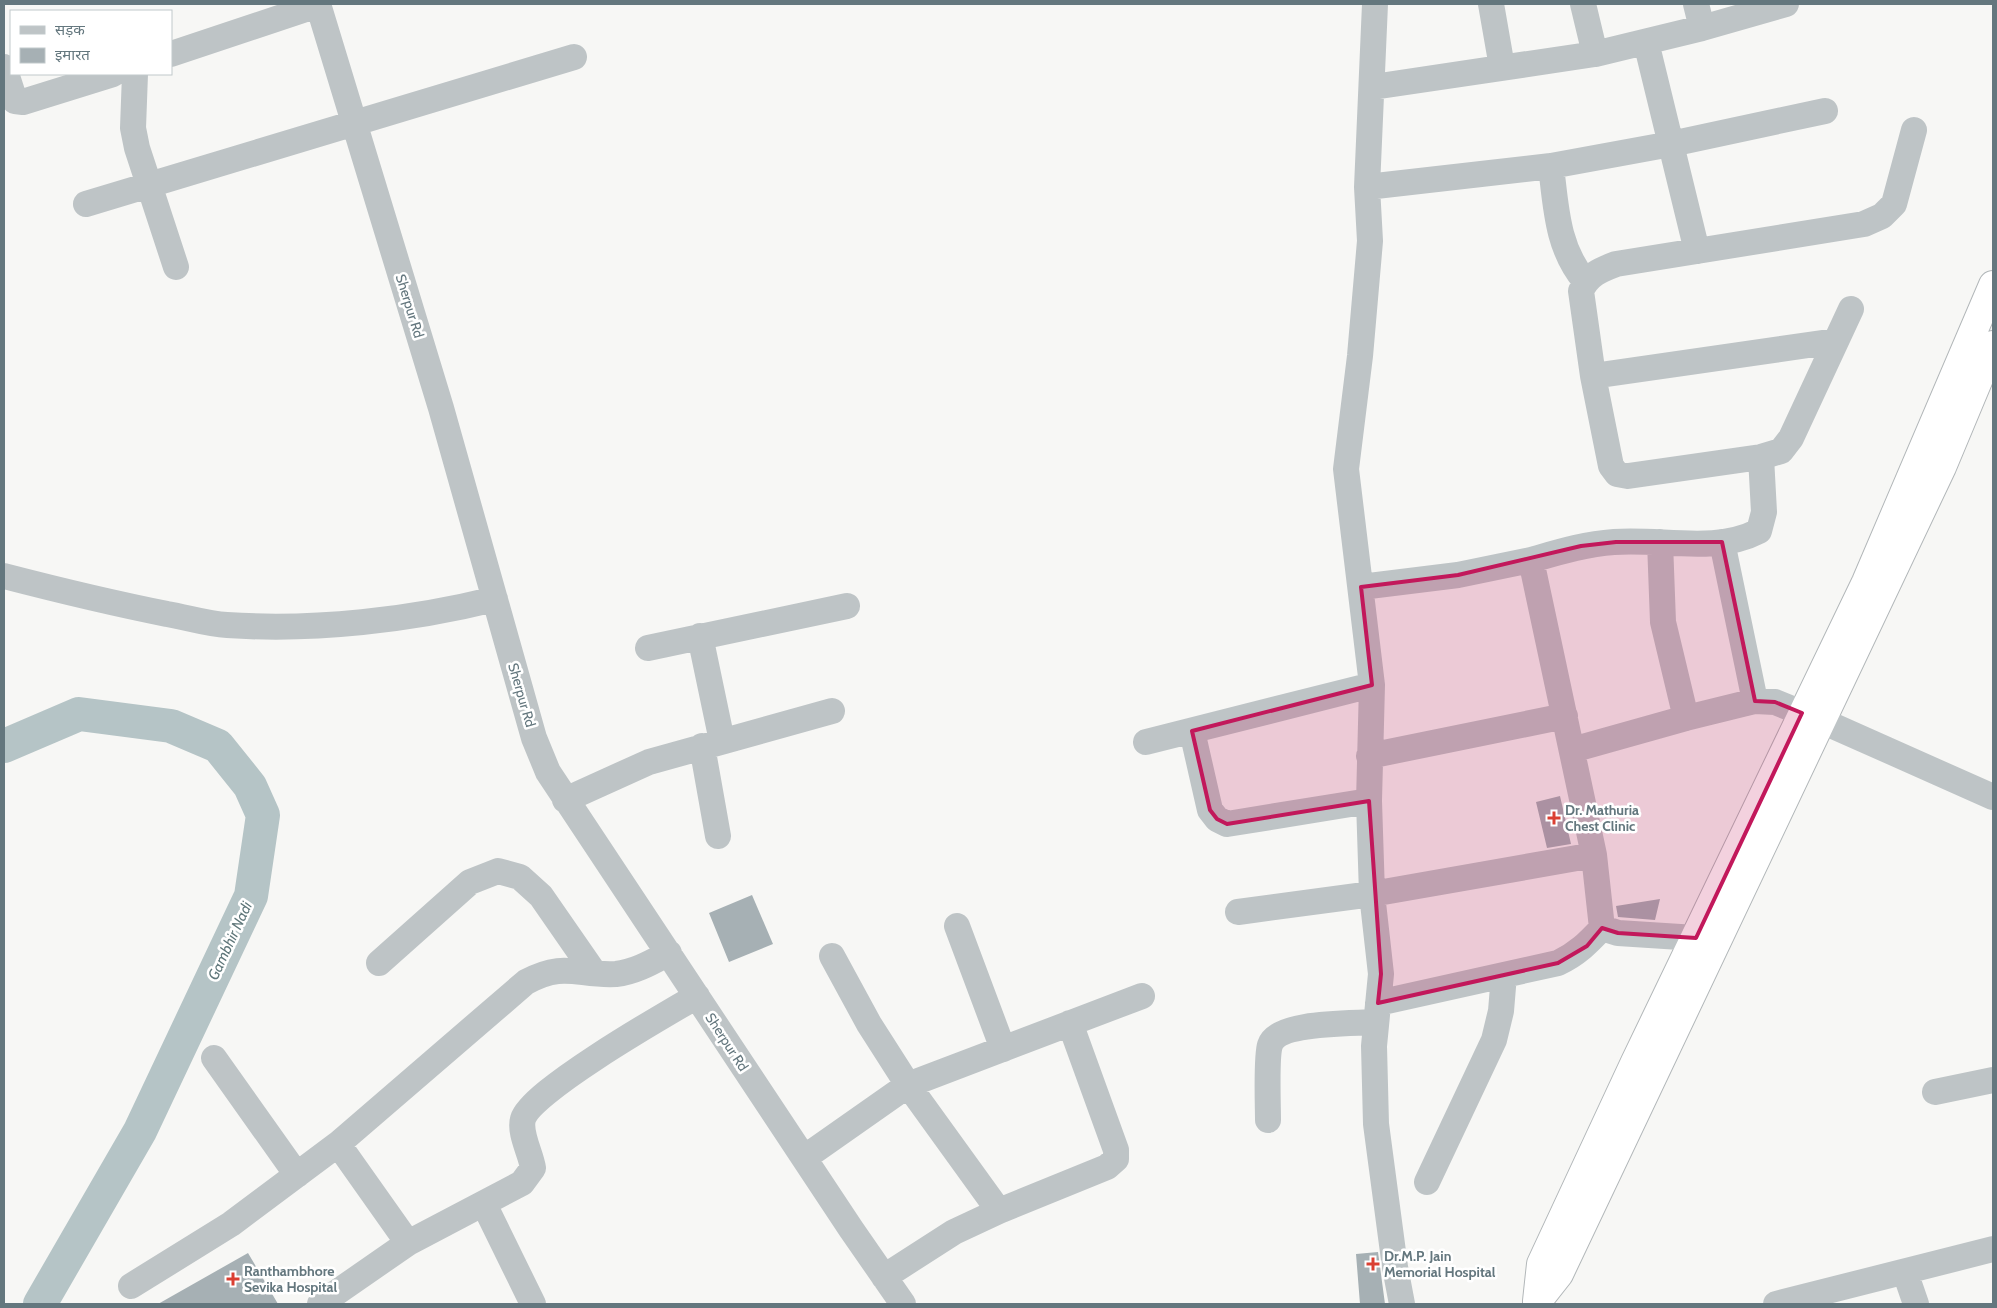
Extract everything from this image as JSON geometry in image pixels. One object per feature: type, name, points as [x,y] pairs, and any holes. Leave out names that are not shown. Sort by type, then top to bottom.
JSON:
[{"type":"highway","points":[[1536,1302],[1559,1274],[1812,717],[1866,582],[1993,285]]},
{"type":"highway","points":[[1536,1302],[1541,1264],[1635,1062],[1696,938],[1942,467],[1993,345]]},
{"type":"street","points":[[1375,4],[1373,87],[1367,187],[1370,241],[1360,356],[1346,469],[1372,685],[1368,801],[1372,894],[1381,974],[1377,1013],[1376,1124],[1395,1267],[1402,1304]]},
{"type":"street","points":[[1491,4],[1502,68]]},
{"type":"street","points":[[1583,4],[1595,54]]},
{"type":"street","points":[[1373,87],[1595,54],[1646,42],[1699,16],[1786,4]]},
{"type":"street","points":[[172,54],[318,5]]},
{"type":"street","name":"Sherpur Rd","points":[[318,5],[441,408],[534,738],[548,772],[903,1304]]},
{"type":"street","points":[[1646,42],[1697,251]]},
{"type":"street","points":[[86,204],[353,122],[574,57]]},
{"type":"street","points":[[4,67],[15,101],[23,102],[110,75]]},
{"type":"street","points":[[135,75],[134,128],[148,185],[176,267]]},
{"type":"street","points":[[1367,187],[1551,166],[1671,144],[1825,110]]},
{"type":"street","points":[[1851,309],[1791,438],[1781,450],[1761,457],[1628,476],[1617,474],[1611,466],[1593,376],[1581,291],[1586,280],[1599,270],[1616,264],[1864,224],[1882,216],[1894,204],[1914,130]]},
{"type":"street","points":[[1551,166],[1560,234],[1574,267],[1586,280]]},
{"type":"street","points":[[1593,376],[1836,341]]},
{"type":"street","points":[[1361,587],[1458,575],[1531,560],[1581,546],[1616,542],[1722,542],[1744,539],[1759,532],[1764,512],[1761,457]]},
{"type":"street","points":[[1660,542],[1663,622],[1686,718]]},
{"type":"street","points":[[1722,542],[1755,701]]},
{"type":"street","points":[[1268,1120],[1269,1046],[1277,1035],[1291,1029],[1377,1013],[1504,975],[1558,963],[1586,946],[1602,928],[1594,855],[1531,560]]},
{"type":"street","points":[[4,576],[116,604],[226,625],[299,625],[387,619],[440,613],[495,599]]},
{"type":"street","points":[[648,648],[847,606]]},
{"type":"street","points":[[700,636],[712,744],[718,836]]},
{"type":"street","points":[[1146,742],[1372,685]]},
{"type":"street","points":[[1572,750],[1755,701],[1775,702],[1993,797]]},
{"type":"street","points":[[565,800],[649,762],[832,711]]},
{"type":"street","points":[[1369,756],[1565,716]]},
{"type":"street","points":[[1192,731],[1210,810],[1217,819],[1227,824],[1368,801]]},
{"type":"street","points":[[1238,912],[1372,894],[1594,855]]},
{"type":"street","points":[[379,963],[470,882],[498,871],[520,877],[541,896],[593,972]]},
{"type":"street","points":[[957,926],[1003,1049]]},
{"type":"street","points":[[1602,928],[1618,933],[1696,938]]},
{"type":"street","points":[[131,1286],[231,1224],[338,1144],[526,982],[544,972],[564,970],[615,974],[636,970],[669,953]]},
{"type":"street","points":[[832,956],[869,1024],[908,1085],[999,1211]]},
{"type":"street","points":[[1427,1182],[1494,1040],[1501,1011],[1504,975]]},
{"type":"street","points":[[320,1304],[408,1243],[522,1183],[533,1168],[522,1123],[530,1107],[611,1047],[697,996]]},
{"type":"street","points":[[804,1158],[908,1085],[1142,996]]},
{"type":"street","points":[[884,1277],[954,1232],[999,1211],[1107,1167],[1116,1159],[1116,1150],[1070,1023]]},
{"type":"street","points":[[214,1058],[297,1175]]},
{"type":"street","points":[[1935,1092],[1993,1080]]},
{"type":"street","points":[[338,1144],[408,1243]]},
{"type":"street","points":[[484,1204],[533,1304]]},
{"type":"street","points":[[1776,1304],[1843,1296],[1905,1272],[1993,1250]]},
{"type":"street","points":[[1905,1272],[1916,1304]]},
{"type":"highlighted area","points":[[1616,542],[1722,542],[1755,701],[1775,702],[1802,713],[1696,938],[1618,933],[1602,928],[1587,946],[1558,963],[1378,1003],[1381,974],[1369,801],[1227,824],[1217,819],[1210,810],[1192,731],[1372,685],[1361,587],[1458,575],[1581,546]]},
{"type":"building","points":[[1560,796],[1571,844],[1547,848],[1536,802]]},
{"type":"building","points":[[752,895],[773,944],[729,962],[709,913]]},
{"type":"building","points":[[1660,899],[1655,920],[1618,917],[1616,906]]},
{"type":"building","points":[[1378,1252],[1385,1304],[1360,1304],[1356,1254]]},
{"type":"building","name":"Ranthambhore Sevika Hospital","points":[[248,1253],[278,1304],[158,1304]]},
{"type":"waterway","name":"Gambhir Nadi","points":[[4,746],[79,714],[171,726],[218,746],[250,786],[263,815],[251,896],[140,1131],[40,1304]]},
{"type":"place","name":"Dr. Mathuria Chest Clinic","points":[[1554,818]]},
{"type":"place","name":"Dr.M.P. Jain Memorial Hospital","points":[[1373,1264]]},
{"type":"place","name":"Ranthambhore Sevika Hospital","points":[[233,1279]]}]
